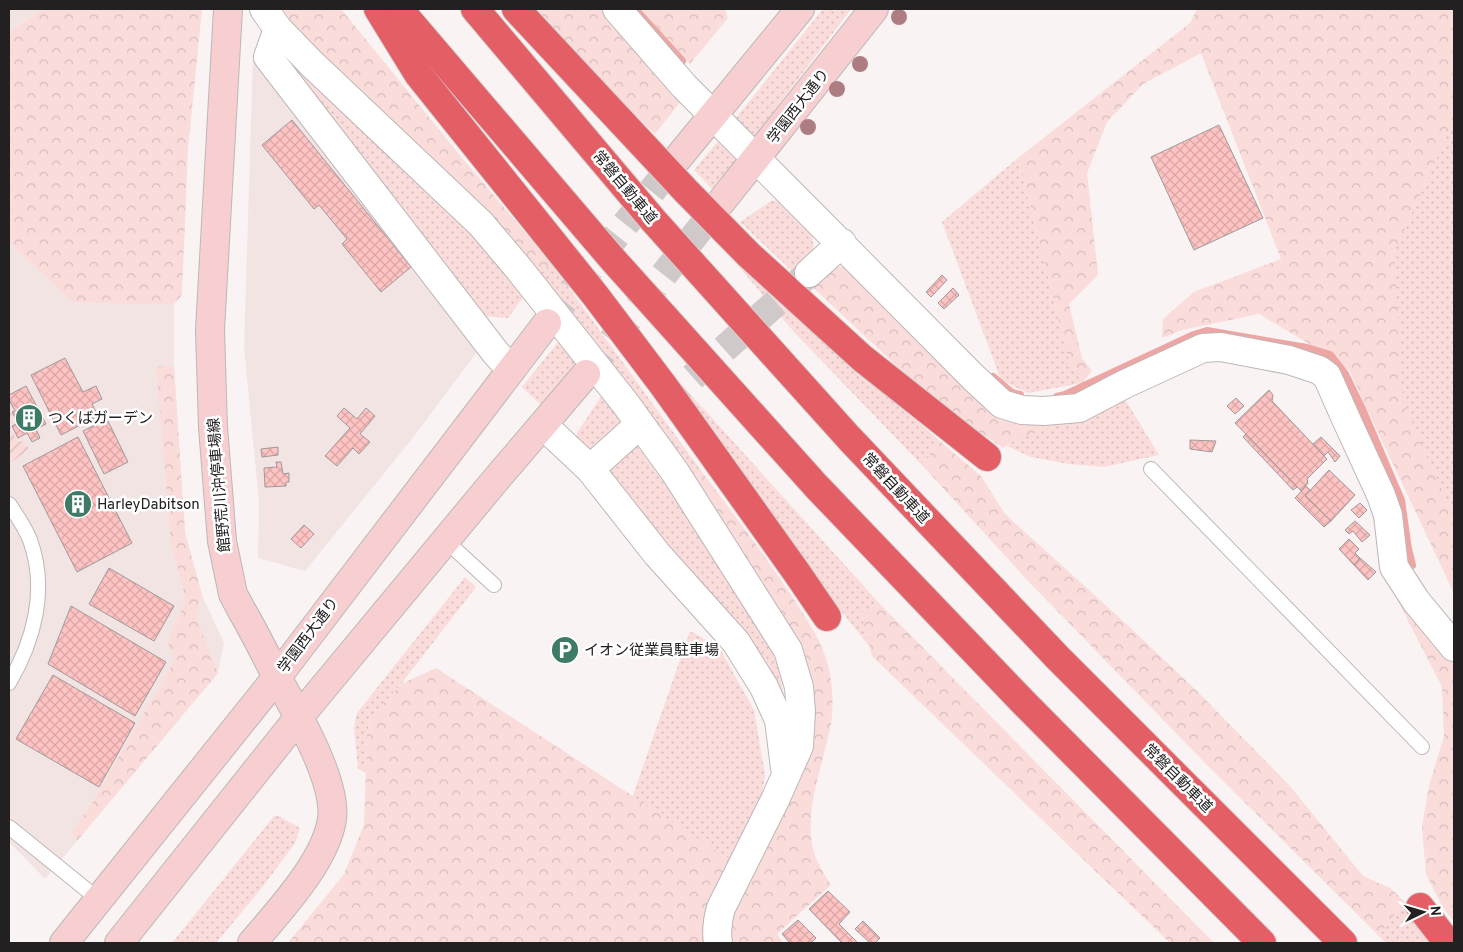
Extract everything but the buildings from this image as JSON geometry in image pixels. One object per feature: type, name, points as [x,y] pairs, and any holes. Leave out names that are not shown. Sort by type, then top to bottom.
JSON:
[{"type":"highway","points":[[378,9],[418,74],[595,295],[664,385],[827,617]]},
{"type":"highway","points":[[399,9],[615,262],[817,486],[1024,704],[1262,943]]},
{"type":"highway","name":"常磐自動車道","points":[[475,9],[653,220],[849,438],[1058,658],[1343,943]]},
{"type":"highway","points":[[516,9],[748,256],[862,358],[987,457]]},
{"type":"highway","points":[[1420,907],[1448,943]]},
{"type":"main road","name":"館野荒川沖停車場線","points":[[228,9],[210,330],[215,446],[222,540],[233,594],[299,717],[324,771],[330,792],[332,819],[327,838],[312,869],[252,943]]},
{"type":"main road","points":[[678,158],[800,9]]},
{"type":"main road","name":"学園西大通り","points":[[721,202],[874,9]]},
{"type":"main road","name":"学園西大通り","points":[[64,943],[277,677],[547,323]]},
{"type":"main road","points":[[119,943],[299,717],[445,540],[586,374]]},
{"type":"street","points":[[616,9],[684,86],[1002,404],[1022,410],[1044,411],[1079,408],[1125,384],[1203,348],[1222,347],[1289,360],[1319,370],[1327,376],[1388,514],[1394,568],[1416,601],[1454,647]]},
{"type":"street","points":[[271,19],[268,58],[494,352],[511,370]]},
{"type":"street","points":[[271,19],[319,70],[481,224],[519,268],[625,403],[675,472],[788,650],[799,687],[801,712],[799,746],[786,777],[721,908],[716,932],[718,943]]},
{"type":"street","points":[[809,273],[842,243]]},
{"type":"street","points":[[543,425],[590,469],[657,554],[736,642],[764,688],[779,720],[786,777]]},
{"type":"street","points":[[590,469],[630,433]]},
{"type":"lane","points":[[1151,469],[1422,747]]},
{"type":"lane","points":[[9,504],[30,540],[36,562],[38,589],[36,614],[30,638],[9,683]]},
{"type":"lane","points":[[445,540],[494,585]]},
{"type":"lane","points":[[9,827],[98,899]]},
{"type":"shaded area","points":[[9,9],[44,9],[9,32]]},
{"type":"shaded area","points":[[253,56],[407,248],[479,349],[412,439],[305,571],[258,558],[259,503],[244,347]]},
{"type":"shaded area","points":[[9,242],[72,302],[174,304],[174,367],[185,533],[202,595],[224,643],[218,673],[45,879],[9,842]]},
{"type":"green space","points":[[44,9],[202,9],[188,149],[182,295],[174,304],[72,302],[9,242],[9,32]]},
{"type":"green space","points":[[283,9],[341,9],[463,159],[551,263],[539,274],[484,208],[301,35]]},
{"type":"green space","points":[[537,9],[604,9],[682,100],[655,134],[592,73]]},
{"type":"green space","points":[[641,9],[725,9],[728,18],[690,64]]},
{"type":"green space","points":[[823,9],[851,9],[755,136],[736,118]]},
{"type":"green space","points":[[1197,9],[1454,9],[1454,121],[1394,252],[1403,402],[1454,516],[1454,593],[1349,370],[1259,314],[1182,330],[1162,338],[1163,319],[1194,292],[1281,259],[1201,53],[1143,84],[1107,122],[1087,173],[1098,275],[1069,304],[1082,358],[1092,371],[1082,383],[1068,356],[1018,158],[1190,23]]},
{"type":"green space","points":[[290,60],[471,231],[524,296],[508,318],[483,316],[286,66]]},
{"type":"green space","points":[[1454,89],[1454,593],[1360,394],[1394,252]]},
{"type":"green space","points":[[719,140],[739,158],[714,191],[694,170]]},
{"type":"green space","points":[[1018,158],[1068,356],[1082,383],[1028,393],[1001,380],[942,222]]},
{"type":"green space","points":[[782,200],[812,232],[814,255],[794,273],[740,222],[771,201]]},
{"type":"green space","points":[[724,249],[941,442],[921,464],[793,331]]},
{"type":"green space","points":[[551,263],[702,472],[694,477],[539,274]]},
{"type":"green space","points":[[827,267],[847,267],[964,384],[1078,417],[1013,441],[1003,448],[969,425],[902,371],[808,283]]},
{"type":"green space","points":[[559,341],[577,362],[541,405],[522,387]]},
{"type":"green space","points":[[163,365],[174,367],[185,533],[202,595],[195,615],[218,673],[77,841],[72,831],[92,804],[176,658],[167,642],[186,600],[171,543],[156,368]]},
{"type":"green space","points":[[674,376],[879,603],[861,613],[870,647],[807,569],[672,379]]},
{"type":"green space","points":[[602,395],[626,425],[591,453],[577,443],[577,433]]},
{"type":"green space","points":[[1123,396],[1159,455],[1104,467],[1069,464],[1031,457],[1007,446],[1013,441]]},
{"type":"green space","points":[[9,405],[14,423],[9,425]]},
{"type":"green space","points":[[9,425],[18,442],[25,441],[29,449],[9,464]]},
{"type":"green space","points":[[633,440],[694,524],[769,642],[779,670],[790,729],[607,478],[608,461]]},
{"type":"green space","points":[[941,442],[981,476],[1005,514],[1198,692],[1290,786],[1363,876],[1390,888],[1404,901],[1379,936],[1207,765],[1028,581],[921,464]]},
{"type":"green space","points":[[702,472],[759,548],[802,612],[823,649],[830,676],[832,714],[813,800],[811,829],[815,855],[831,885],[777,934],[783,943],[729,943],[729,920],[744,882],[803,659],[796,637],[694,477]]},
{"type":"green space","points":[[465,577],[476,587],[401,684],[369,720],[366,773],[358,769],[354,728],[357,713]]},
{"type":"green space","points":[[1397,599],[1454,662],[1454,922],[1442,906],[1426,874],[1422,827],[1429,786],[1444,736],[1442,687]]},
{"type":"green space","points":[[879,603],[1214,943],[1170,943],[872,656],[861,613]]},
{"type":"green space","points":[[690,631],[719,647],[754,710],[765,775],[759,812],[731,860],[632,798]]},
{"type":"green space","points":[[436,668],[731,860],[703,926],[704,943],[288,943],[344,874],[364,825],[369,720],[401,684]]},
{"type":"green space","points":[[274,816],[279,816],[300,828],[295,843],[264,885],[216,943],[172,943]]},
{"type":"green space","points":[[1404,901],[1435,943],[1386,943],[1379,936]]},
{"type":"waterway","points":[[635,9],[682,61]]},
{"type":"waterway","points":[[1057,397],[1194,335],[1207,331],[1307,348],[1330,355],[1345,374],[1401,500],[1412,565]]},
{"type":"waterway","points":[[993,377],[1012,393],[1020,395]]},
{"type":"tunnel","points":[[547,323],[678,158]]},
{"type":"tunnel","points":[[586,374],[721,202]]},
{"type":"tunnel","points":[[630,433],[806,276]]},
{"type":"place","name":"つくばガーデン","points":[[29,418]]},
{"type":"place","name":"HarleyDabitson","points":[[78,504]]},
{"type":"place","name":"イオン従業員駐車場","points":[[565,650]]}]
